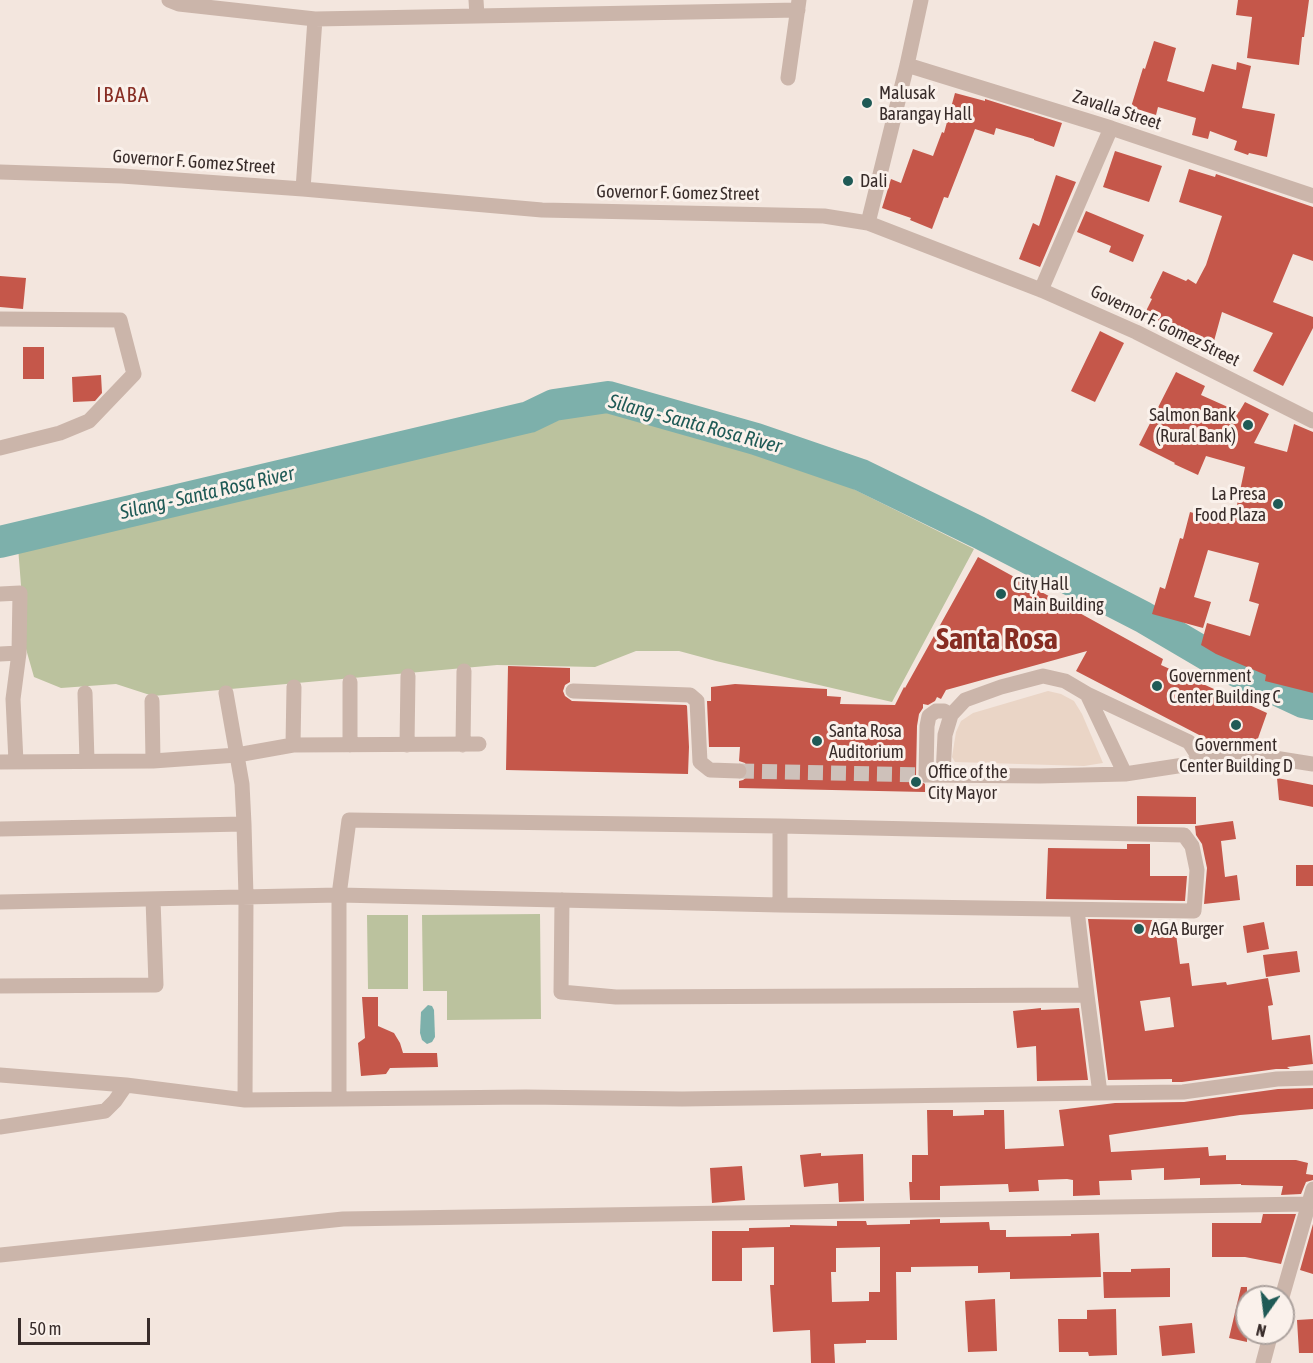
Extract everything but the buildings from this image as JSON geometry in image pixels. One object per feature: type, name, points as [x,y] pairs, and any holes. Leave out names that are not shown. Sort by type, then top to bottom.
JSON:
[{"type":"street","points":[[169,0],[179,4],[315,19],[798,5],[788,78]]},
{"type":"street","points":[[476,0],[477,16]]},
{"type":"street","points":[[868,223],[921,0]]},
{"type":"street","points":[[303,189],[315,19]]},
{"type":"street","name":"Zavalla Street","points":[[907,64],[1111,128],[1313,196]]},
{"type":"street","points":[[1041,290],[1111,128]]},
{"type":"street","name":"Governor F. Gomez Street","points":[[0,172],[122,176],[542,210],[824,216],[868,223],[1041,290],[1136,332],[1313,421]]},
{"type":"street","points":[[0,319],[120,321],[134,374],[89,421],[60,433],[0,448]]},
{"type":"street","points":[[0,594],[20,593],[19,653],[7,699],[8,762],[153,761],[237,755],[293,745],[479,744]]},
{"type":"street","points":[[0,654],[19,653]]},
{"type":"street","points":[[463,745],[464,671]]},
{"type":"street","points":[[407,745],[408,676]]},
{"type":"street","points":[[943,775],[945,735],[951,715],[965,700],[1043,676],[1065,681],[1087,694],[1189,742],[1198,756],[1199,763]]},
{"type":"street","points":[[350,682],[350,745]]},
{"type":"street","points":[[293,745],[294,687]]},
{"type":"street","points":[[573,691],[690,695],[697,701],[700,762],[710,770],[739,771]]},
{"type":"street","points":[[85,693],[87,761]]},
{"type":"street","points":[[226,693],[242,784],[244,824],[245,1100]]},
{"type":"street","points":[[1087,694],[1125,774]]},
{"type":"street","points":[[152,701],[153,761]]},
{"type":"street","points":[[951,715],[944,711],[936,711],[929,716],[926,775],[1125,774],[1243,756],[1268,757],[1313,764]]},
{"type":"street","points":[[0,902],[339,895],[1194,911],[1197,870],[1192,846],[1184,835],[349,820],[339,895],[339,1099]]},
{"type":"street","points":[[0,829],[244,824]]},
{"type":"street","points":[[780,826],[780,905]]},
{"type":"street","points":[[0,986],[156,984],[153,900]]},
{"type":"street","points":[[562,900],[561,993],[616,997],[1087,995]]},
{"type":"street","points":[[1077,910],[1100,1093]]},
{"type":"street","points":[[0,1075],[126,1085],[245,1100],[526,1097],[682,1099],[1183,1092],[1277,1079],[1313,1078]]},
{"type":"street","points":[[0,1127],[105,1111],[116,1101],[126,1085]]},
{"type":"street","points":[[0,1255],[343,1220],[1310,1196],[1285,1285]]},
{"type":"street","points":[[1263,1363],[1268,1345]]},
{"type":"green space","points":[[607,408],[705,436],[777,451],[974,549],[892,702],[679,651],[636,651],[595,667],[497,665],[153,696],[116,684],[61,688],[34,677],[26,649],[18,547],[268,483],[485,435],[523,432],[560,417]]},
{"type":"green space","points":[[540,914],[541,1019],[447,1020],[447,991],[423,991],[422,915]]},
{"type":"green space","points":[[367,915],[408,915],[408,989],[368,989]]},
{"type":"shaded area","points":[[1048,691],[1061,694],[1074,701],[1103,763],[1084,766],[955,762],[952,757],[956,732],[961,721],[973,713]]},
{"type":"water","points":[[428,1005],[434,1010],[435,1037],[427,1044],[422,1040],[420,1033],[421,1012]]},
{"type":"waterway","name":"Silang - Santa Rosa River","points":[[0,542],[529,417],[554,405],[608,397],[756,439],[861,475],[1143,617],[1228,667],[1303,702],[1313,704]]},
{"type":"tunnel","points":[[739,771],[926,775]]},
{"type":"place","name":"Malusak Barangay Hall","points":[[867,103]]},
{"type":"place","name":"Dali","points":[[848,181]]},
{"type":"place","name":"Salmon Bank (Rural Bank)","points":[[1248,425]]},
{"type":"place","name":"La Presa Food Plaza","points":[[1278,504]]},
{"type":"place","name":"City Hall Main Building","points":[[1001,594]]},
{"type":"place","name":"Government Center Building C","points":[[1157,686]]},
{"type":"place","name":"Government Center Building D","points":[[1236,725]]},
{"type":"place","name":"Santa Rosa Auditorium","points":[[817,741]]},
{"type":"place","name":"Office of the City Mayor","points":[[916,782]]},
{"type":"place","name":"AGA Burger","points":[[1139,929]]},
{"type":"district","name":"IBABA","points":[[123,95]]},
{"type":"district","name":"Santa Rosa","points":[[997,640]]}]
